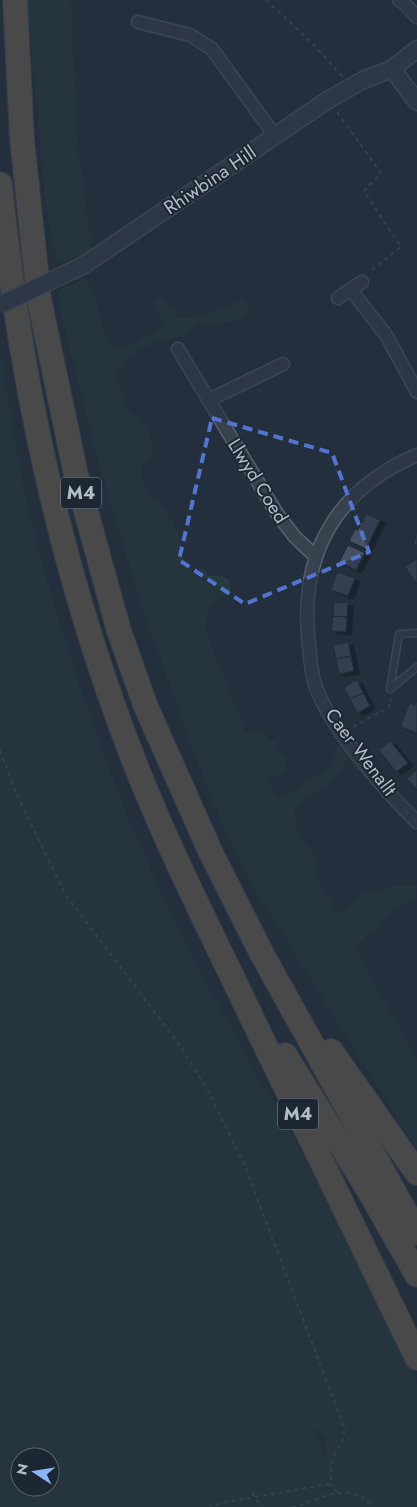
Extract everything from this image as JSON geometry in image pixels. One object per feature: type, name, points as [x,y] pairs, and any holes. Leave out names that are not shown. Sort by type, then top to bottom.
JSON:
[{"type":"highway","name":"M4","points":[[15,0],[22,139],[39,299],[76,475],[95,550],[119,631],[146,707],[211,854],[263,956],[417,1233]]},
{"type":"highway","name":"M4","points":[[0,184],[14,310],[51,499],[106,684],[135,764],[180,869],[417,1358]]},
{"type":"highway","name":"M4","points":[[180,869],[275,1040],[368,1189],[417,1275]]},
{"type":"highway","name":"M4","points":[[263,956],[417,1173]]},
{"type":"street","points":[[399,0],[417,17]]},
{"type":"street","points":[[138,22],[190,35],[212,49],[275,136]]},
{"type":"street","name":"Rhiwbina Hill","points":[[0,306],[84,265],[328,100],[350,86],[392,69],[417,49]]},
{"type":"street","points":[[392,69],[417,102]]},
{"type":"street","points":[[338,298],[362,282]]},
{"type":"street","points":[[351,290],[386,335],[417,392]]},
{"type":"street","name":"Llwyd Coed","points":[[178,349],[276,512],[294,536],[315,556]]},
{"type":"street","points":[[209,400],[283,364]]},
{"type":"street","name":"Caer Wenallt","points":[[417,455],[387,470],[353,497],[332,523],[315,556],[308,597],[310,654],[314,682],[326,708],[381,782],[417,822]]},
{"type":"lane","points":[[390,689],[399,634],[417,633]]},
{"type":"lane","points":[[390,689],[417,667]]},
{"type":"path","points":[[266,0],[311,42],[350,86]]},
{"type":"path","points":[[328,100],[381,173],[364,191],[401,247],[364,275],[362,282]]},
{"type":"path","points":[[342,732],[389,707],[392,702],[390,689]]},
{"type":"path","points":[[0,750],[16,793],[65,894],[179,1044],[207,1089],[244,1164],[344,1427],[343,1439],[332,1458],[331,1480],[329,1484]]},
{"type":"path","points":[[329,1484],[337,1492]]},
{"type":"path","points":[[210,1507],[221,1503],[329,1484]]},
{"type":"path","points":[[292,1507],[337,1492],[355,1493],[375,1507]]},
{"type":"path","points":[[252,1493],[262,1507]]},
{"type":"highlighted area","points":[[212,418],[332,453],[369,552],[245,604],[179,560]]},
{"type":"green space","points":[[27,0],[71,0],[76,132],[92,252],[58,264],[45,200]]},
{"type":"green space","points":[[84,279],[92,292],[105,333],[114,349],[125,347],[164,327],[154,303],[156,300],[164,301],[177,317],[183,318],[205,316],[215,310],[227,308],[244,298],[251,311],[238,320],[204,323],[192,329],[186,335],[139,349],[124,361],[119,369],[118,380],[128,411],[132,415],[139,416],[145,424],[151,440],[151,455],[142,466],[141,472],[145,490],[166,511],[175,526],[186,569],[192,572],[205,570],[208,576],[222,576],[229,580],[231,591],[228,595],[218,599],[210,607],[205,629],[245,732],[261,730],[271,740],[276,741],[276,747],[286,760],[286,773],[268,780],[276,799],[294,792],[304,782],[334,766],[337,747],[341,747],[349,754],[344,765],[332,781],[301,803],[294,812],[295,824],[301,839],[314,851],[315,866],[313,868],[337,913],[349,906],[364,891],[373,893],[393,886],[417,886],[415,899],[399,906],[386,915],[378,929],[366,935],[355,947],[417,1060],[417,1150],[249,880],[207,787],[138,592],[94,443],[68,342],[57,291]]},
{"type":"green space","points":[[0,351],[22,477],[51,596],[94,728],[127,815],[176,924],[266,1093],[273,1099],[379,1301],[417,1384],[417,1507],[0,1507]],"holes":[[[313,1430],[318,1430],[326,1438],[327,1459]]]},
{"type":"building","points":[[366,514],[380,520],[366,549],[349,541],[355,529],[358,530]]},
{"type":"building","points":[[417,530],[417,545],[414,544]]},
{"type":"building","points":[[348,545],[365,553],[356,570],[339,562]]},
{"type":"building","points":[[417,559],[417,584],[405,567]]},
{"type":"building","points":[[337,572],[355,578],[348,596],[331,590]]},
{"type":"building","points":[[334,602],[348,603],[347,617],[333,616]]},
{"type":"building","points":[[333,616],[347,617],[346,632],[331,631]]},
{"type":"building","points":[[348,642],[351,656],[336,659],[333,645]]},
{"type":"building","points":[[351,656],[354,671],[339,674],[336,659]]},
{"type":"building","points":[[357,680],[363,693],[350,699],[344,687]]},
{"type":"building","points":[[363,693],[370,706],[357,713],[350,699]]},
{"type":"building","points":[[417,699],[417,733],[401,727],[409,703],[415,705]]},
{"type":"building","points":[[390,741],[408,763],[396,772],[379,750]]},
{"type":"building","points":[[417,769],[417,790],[407,779]]}]
